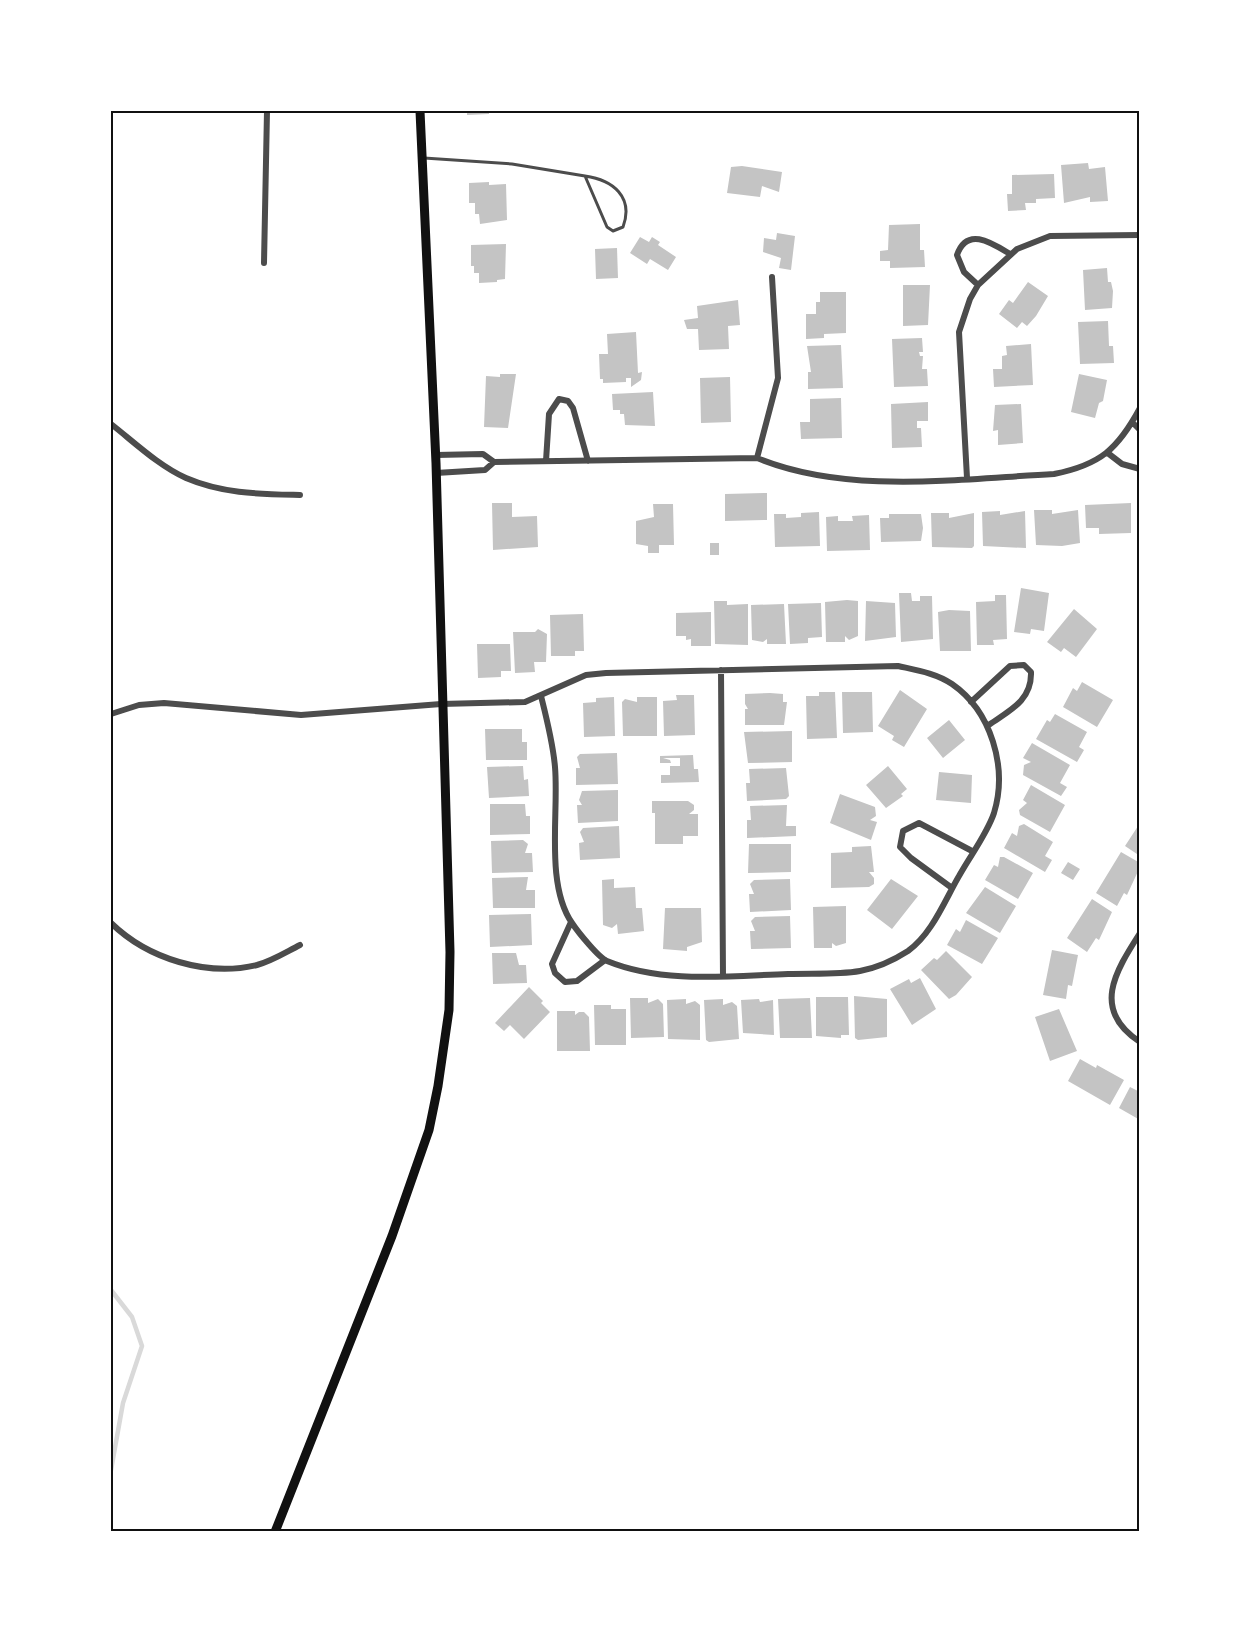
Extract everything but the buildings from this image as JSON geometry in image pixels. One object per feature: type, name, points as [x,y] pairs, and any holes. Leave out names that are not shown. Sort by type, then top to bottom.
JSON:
[{"type":"main road","points":[[275,1532],[392,1236],[429,1130],[449,1010],[450,952],[441,704],[436,455],[420,111]]},
{"type":"street","points":[[264,262],[267,111]]},
{"type":"street","points":[[967,478],[959,332],[970,299],[978,285],[1010,254],[1050,236],[1140,235]]},
{"type":"street","points":[[978,285],[964,272],[957,255],[960,247],[969,239],[980,238],[1010,254]]},
{"type":"street","points":[[757,458],[778,378],[772,277]]},
{"type":"street","points":[[546,461],[549,414],[559,399],[568,401],[573,408],[588,461]]},
{"type":"street","points":[[436,455],[483,454],[494,462],[757,458],[787,471],[857,480],[1054,474],[1076,470],[1109,454],[1140,408]]},
{"type":"street","points":[[1132,422],[1140,430]]},
{"type":"street","points":[[111,424],[159,462],[185,477],[244,494],[300,495]]},
{"type":"street","points":[[1109,454],[1122,464],[1140,469]]},
{"type":"street","points":[[436,473],[485,470],[494,462]]},
{"type":"street","points":[[971,702],[1010,666],[1024,665],[1031,672],[1029,691],[1023,701],[987,726]]},
{"type":"street","points":[[111,714],[139,705],[164,703],[300,715],[441,704],[525,702],[586,675],[721,669],[898,666],[926,672],[951,683],[971,702],[987,726],[998,760],[999,787],[993,814],[925,933],[909,950],[885,964],[860,971],[723,976],[664,975],[636,971],[604,960],[571,922],[562,900],[556,874],[555,768],[541,696]]},
{"type":"street","points":[[721,669],[723,976]]},
{"type":"street","points":[[952,888],[900,847],[903,831],[919,824],[972,851]]},
{"type":"street","points":[[571,922],[552,964],[555,973],[565,982],[577,981],[604,960]]},
{"type":"street","points":[[111,923],[143,946],[181,963],[221,970],[259,964],[300,945]]},
{"type":"street","points":[[1140,933],[1121,963],[1111,987],[1115,1016],[1122,1030],[1140,1042]]},
{"type":"lane","points":[[422,158],[512,164],[585,176],[606,181],[625,198],[626,210],[623,227],[613,231],[607,228],[585,176]]},
{"type":"waterway","points":[[111,1290],[132,1317],[142,1346],[123,1403],[111,1470]]}]
